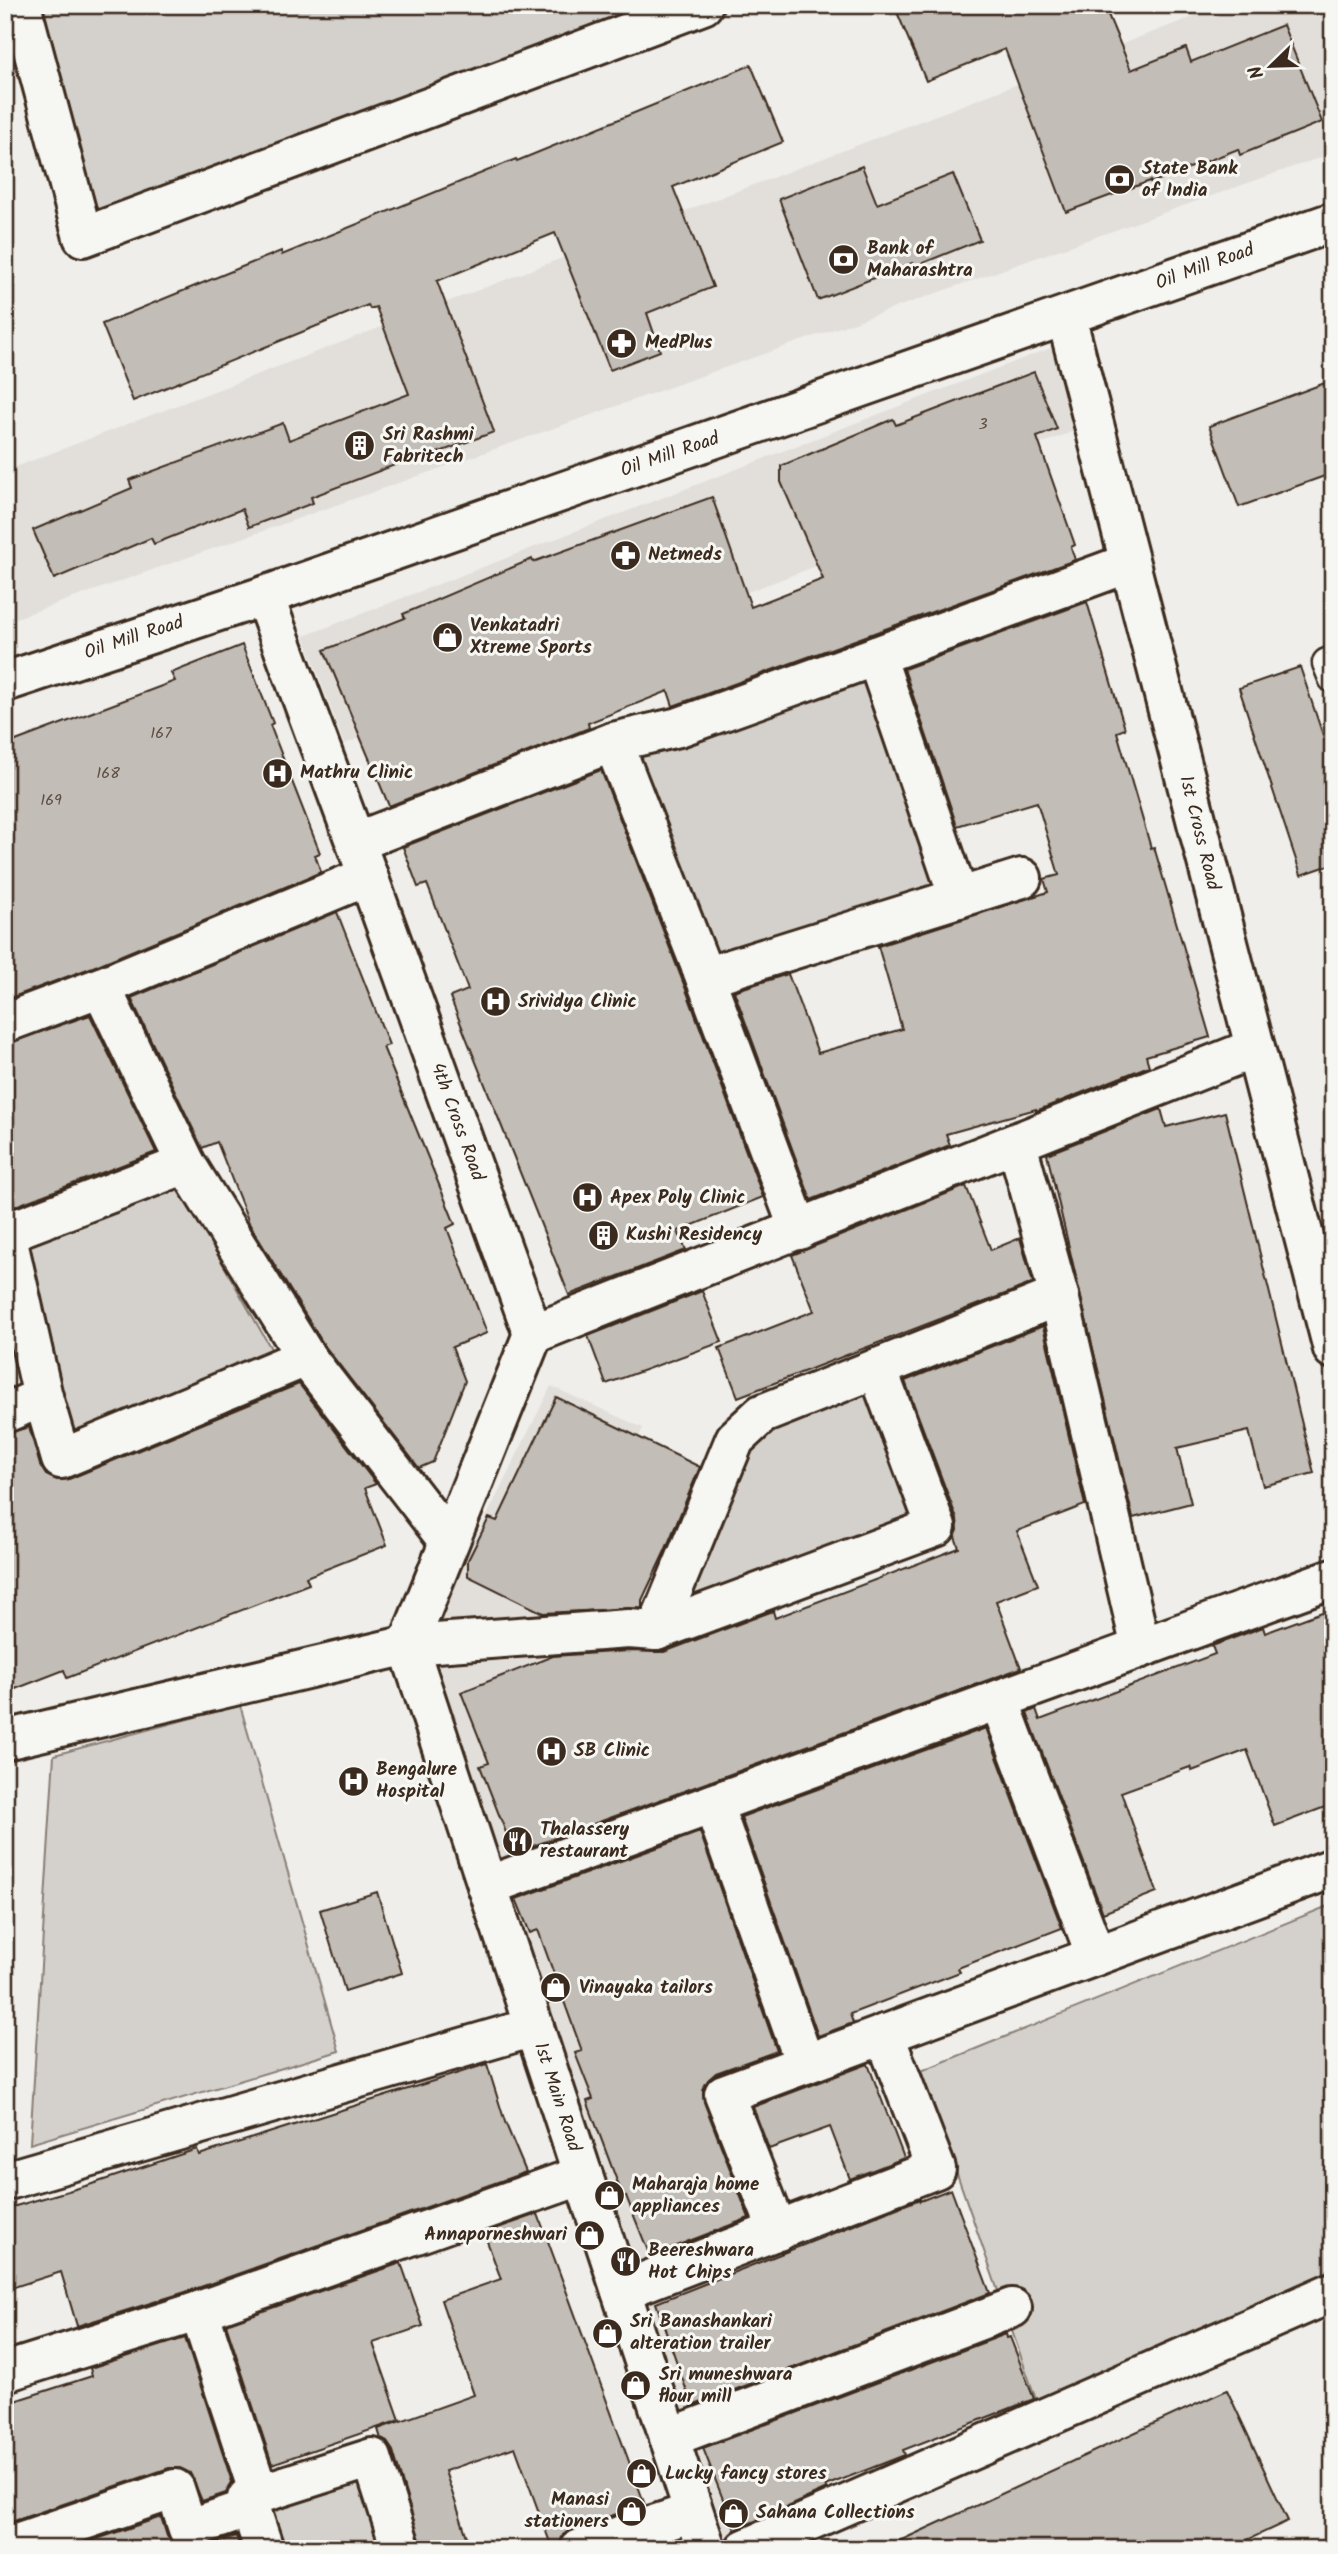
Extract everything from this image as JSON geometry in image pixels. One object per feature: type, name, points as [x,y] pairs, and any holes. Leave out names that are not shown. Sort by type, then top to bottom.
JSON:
[{"type":"street","points":[[21,5],[83,237],[703,5]]},
{"type":"street","name":"Oil Mill Road","points":[[5,682],[264,596],[1333,222]]},
{"type":"street","name":"1st Cross Road","points":[[1066,316],[1333,1349]]},
{"type":"street","points":[[5,1023],[101,987],[362,859],[613,741],[679,727],[1129,563]]},
{"type":"street","name":"4th Cross Road","points":[[264,596],[533,1334]]},
{"type":"street","points":[[876,656],[960,898]]},
{"type":"street","points":[[613,741],[799,1230]]},
{"type":"street","points":[[705,977],[1022,878]]},
{"type":"street","points":[[101,987],[186,1164],[306,1357],[449,1542]]},
{"type":"street","points":[[408,1645],[533,1334],[1255,1048]]},
{"type":"street","points":[[1017,1144],[1059,1296],[1141,1648]]},
{"type":"street","points":[[186,1164],[6,1233],[43,1396],[61,1460],[306,1357]]},
{"type":"street","points":[[656,1631],[735,1439],[762,1414],[1059,1296]]},
{"type":"street","points":[[5,1740],[408,1645],[628,1629],[656,1631],[936,1527],[877,1368]]},
{"type":"street","points":[[5,1413],[43,1396]]},
{"type":"street","points":[[487,1886],[1333,1578]]},
{"type":"street","name":"1st Main Road","points":[[408,1645],[706,2549]]},
{"type":"street","points":[[999,1700],[1096,1956]]},
{"type":"street","points":[[713,1804],[805,2064]]},
{"type":"street","points":[[778,2231],[724,2094],[1333,1868]]},
{"type":"street","points":[[5,2181],[534,2027]]},
{"type":"street","points":[[621,2291],[936,2169],[884,2034]]},
{"type":"street","points":[[5,2372],[199,2311],[583,2175]]},
{"type":"street","points":[[745,2549],[1333,2292]]},
{"type":"street","points":[[669,2438],[1012,2308]]},
{"type":"street","points":[[199,2311],[255,2501],[264,2549]]},
{"type":"street","points":[[5,2547],[175,2490],[188,2529],[372,2458],[401,2549]]},
{"type":"street","points":[[580,2549],[694,2512]]},
{"type":"lane","points":[[1333,661],[1327,663],[1333,678]]},
{"type":"shaded area","points":[[21,5],[703,5],[83,237]]},
{"type":"shaded area","points":[[1224,5],[1333,5],[1333,153],[5,622],[5,471]]},
{"type":"shaded area","points":[[1058,345],[1077,430],[815,530],[827,562],[344,744],[304,636]]},
{"type":"shaded area","points":[[872,665],[950,893],[709,968],[626,756]]},
{"type":"shaded area","points":[[177,1183],[274,1354],[68,1433],[23,1245]]},
{"type":"shaded area","points":[[551,1386],[643,1428],[569,1599],[599,1663],[584,1729],[622,1824],[598,1852],[680,2061],[641,2077],[810,2510],[728,2542],[430,1657],[428,1635]]},
{"type":"shaded area","points":[[868,1386],[917,1522],[683,1608],[744,1447],[766,1426]]},
{"type":"shaded area","points":[[240,1705],[339,2051],[30,2144],[54,1755]]},
{"type":"shaded area","points":[[1333,1904],[1333,2273],[1039,2408],[921,2071]]},
{"type":"shaded area","points":[[364,2468],[391,2549],[269,2549],[254,2505]]},
{"type":"building","points":[[894,5],[1104,5],[1131,70],[1186,48],[1191,62],[1283,25],[1322,122],[1240,155],[1238,149],[1066,212],[1005,49],[926,81]]},
{"type":"building","points":[[751,65],[783,142],[673,187],[713,287],[647,313],[660,351],[610,370],[555,233],[437,281],[494,432],[432,455],[431,451],[311,497],[313,503],[249,527],[242,509],[154,544],[151,538],[54,579],[33,530],[132,488],[129,480],[283,423],[289,440],[409,394],[376,307],[370,309],[368,305],[133,401],[102,324],[281,251],[282,255]]},
{"type":"building","points":[[862,166],[877,204],[953,174],[980,240],[818,300],[779,199]]},
{"type":"building","points":[[1034,372],[1057,429],[1037,437],[1075,545],[1071,547],[1075,560],[673,706],[668,691],[588,723],[589,728],[389,806],[324,650],[405,618],[403,614],[532,559],[533,562],[712,497],[751,607],[823,579],[781,482],[781,466],[893,419],[896,425]]},
{"type":"building","points":[[1333,380],[1333,473],[1239,507],[1209,426]]},
{"type":"building","points":[[1087,602],[1125,729],[1117,732],[1210,1037],[1146,1056],[1149,1066],[1036,1111],[946,1134],[950,1145],[811,1200],[734,991],[788,974],[818,1053],[902,1029],[878,946],[1048,892],[1044,879],[1059,875],[1037,802],[957,826],[904,669]]},
{"type":"building","points":[[242,645],[320,853],[315,855],[321,872],[93,967],[5,1000],[5,745],[175,681],[171,673]]},
{"type":"building","points":[[1300,667],[1333,765],[1333,864],[1301,875],[1239,688]]},
{"type":"building","points":[[601,770],[763,1197],[678,1231],[686,1250],[569,1295],[450,997],[468,990],[427,884],[418,887],[403,847]]},
{"type":"building","points":[[337,912],[389,1045],[383,1047],[455,1224],[447,1228],[487,1333],[452,1347],[465,1381],[433,1462],[419,1468],[324,1345],[250,1225],[217,1142],[202,1148],[131,998]]},
{"type":"building","points":[[90,1015],[156,1152],[5,1210],[5,1044]]},
{"type":"building","points":[[1161,1109],[1166,1127],[1225,1112],[1314,1473],[1263,1486],[1249,1431],[1177,1448],[1191,1503],[1133,1518],[1047,1154]]},
{"type":"building","points":[[966,1186],[991,1250],[1020,1238],[1033,1283],[738,1397],[719,1348],[814,1311],[792,1255]]},
{"type":"building","points":[[702,1291],[722,1342],[606,1384],[588,1336]]},
{"type":"building","points":[[1043,1326],[1085,1505],[1017,1531],[1038,1585],[996,1601],[1021,1668],[514,1853],[480,1766],[489,1763],[461,1692],[553,1656],[628,1651],[664,1652],[773,1611],[775,1618],[959,1548],[955,1537],[958,1530],[957,1519],[905,1381]]},
{"type":"building","points":[[299,1384],[376,1484],[365,1488],[387,1545],[306,1577],[309,1584],[67,1678],[64,1670],[5,1693],[5,1434],[29,1427],[40,1465],[46,1475],[57,1480],[69,1479]]},
{"type":"building","points":[[556,1397],[700,1467],[642,1600],[642,1608],[543,1613],[468,1576],[468,1560],[489,1518],[497,1521]]},
{"type":"building","points":[[1333,1608],[1333,1804],[1275,1826],[1247,1750],[1192,1771],[1190,1767],[1121,1792],[1157,1892],[1103,1913],[1027,1713],[1036,1709],[1040,1720],[1215,1654],[1212,1646],[1263,1627],[1265,1633]]},
{"type":"building","points":[[986,1728],[1062,1928],[958,1968],[960,1972],[850,2014],[853,2023],[818,2036],[741,1817]]},
{"type":"building","points":[[700,1832],[777,2051],[716,2073],[708,2080],[703,2090],[704,2102],[749,2218],[650,2256],[626,2196],[623,2197],[587,2101],[593,2099],[575,2053],[582,2051],[538,1930],[530,1933],[516,1899]]},
{"type":"building","points":[[377,1892],[402,1973],[345,1991],[320,1910]]},
{"type":"building","points":[[487,2064],[505,2122],[526,2172],[192,2290],[77,2326],[61,2272],[5,2290],[5,2209],[89,2185],[197,2149],[199,2155]]},
{"type":"building","points":[[868,2064],[904,2158],[850,2179],[830,2127],[769,2149],[753,2107]]},
{"type":"building","points":[[951,2189],[990,2293],[692,2406],[656,2303]]},
{"type":"building","points":[[538,2214],[645,2505],[573,2528],[563,2535],[559,2545],[552,2548],[515,2447],[445,2471],[471,2549],[422,2549],[393,2451],[387,2442],[381,2439],[378,2429],[474,2395],[441,2300],[501,2279],[484,2233]]},
{"type":"building","points":[[401,2263],[423,2326],[373,2343],[400,2420],[272,2464],[226,2324]]},
{"type":"building","points":[[1006,2334],[1007,2338],[1010,2337],[1034,2399],[903,2450],[905,2455],[825,2486],[827,2489],[735,2530],[703,2448]]},
{"type":"building","points":[[185,2338],[232,2482],[226,2493],[202,2501],[190,2473],[180,2468],[169,2468],[5,2524],[5,2404],[92,2376],[90,2368]]},
{"type":"building","points":[[1227,2390],[1288,2521],[1228,2549],[882,2549]]},
{"type":"building","points":[[161,2517],[167,2536],[173,2545],[180,2549],[68,2549]]},
{"type":"building","points":[[236,2536],[241,2549],[198,2549]]},
{"type":"place","name":"State Bank of India","points":[[1119,180]]},
{"type":"place","name":"Bank of Maharashtra","points":[[844,260]]},
{"type":"place","name":"MedPlus","points":[[622,343]]},
{"type":"place","name":"Sri Rashmi Fabritech","points":[[360,446]]},
{"type":"place","name":"Netmeds","points":[[625,555]]},
{"type":"place","name":"Venkatadri Xtreme Sports","points":[[447,637]]},
{"type":"place","name":"Mathru Clinic","points":[[277,773]]},
{"type":"place","name":"Srividya Clinic","points":[[495,1002]]},
{"type":"place","name":"Apex Poly Clinic","points":[[587,1198]]},
{"type":"place","name":"Kushi Residency","points":[[603,1235]]},
{"type":"place","name":"SB Clinic","points":[[551,1751]]},
{"type":"place","name":"Bengalure Hospital","points":[[353,1781]]},
{"type":"place","name":"Thalassery restaurant","points":[[517,1841]]},
{"type":"place","name":"Vinayaka tailors","points":[[556,1988]]},
{"type":"place","name":"Maharaja home appliances","points":[[609,2196]]},
{"type":"place","name":"Annaporneshwari","points":[[590,2235]]},
{"type":"place","name":"Beereshwara Hot Chips","points":[[625,2262]]},
{"type":"place","name":"Sri Banashankari alteration trailer","points":[[607,2333]]},
{"type":"place","name":"Sri muneshwara flour mill","points":[[636,2386]]},
{"type":"place","name":"Lucky fancy stores","points":[[642,2474]]},
{"type":"place","name":"Manasi stationers","points":[[632,2511]]},
{"type":"place","name":"Sahana Collections","points":[[733,2513]]}]
